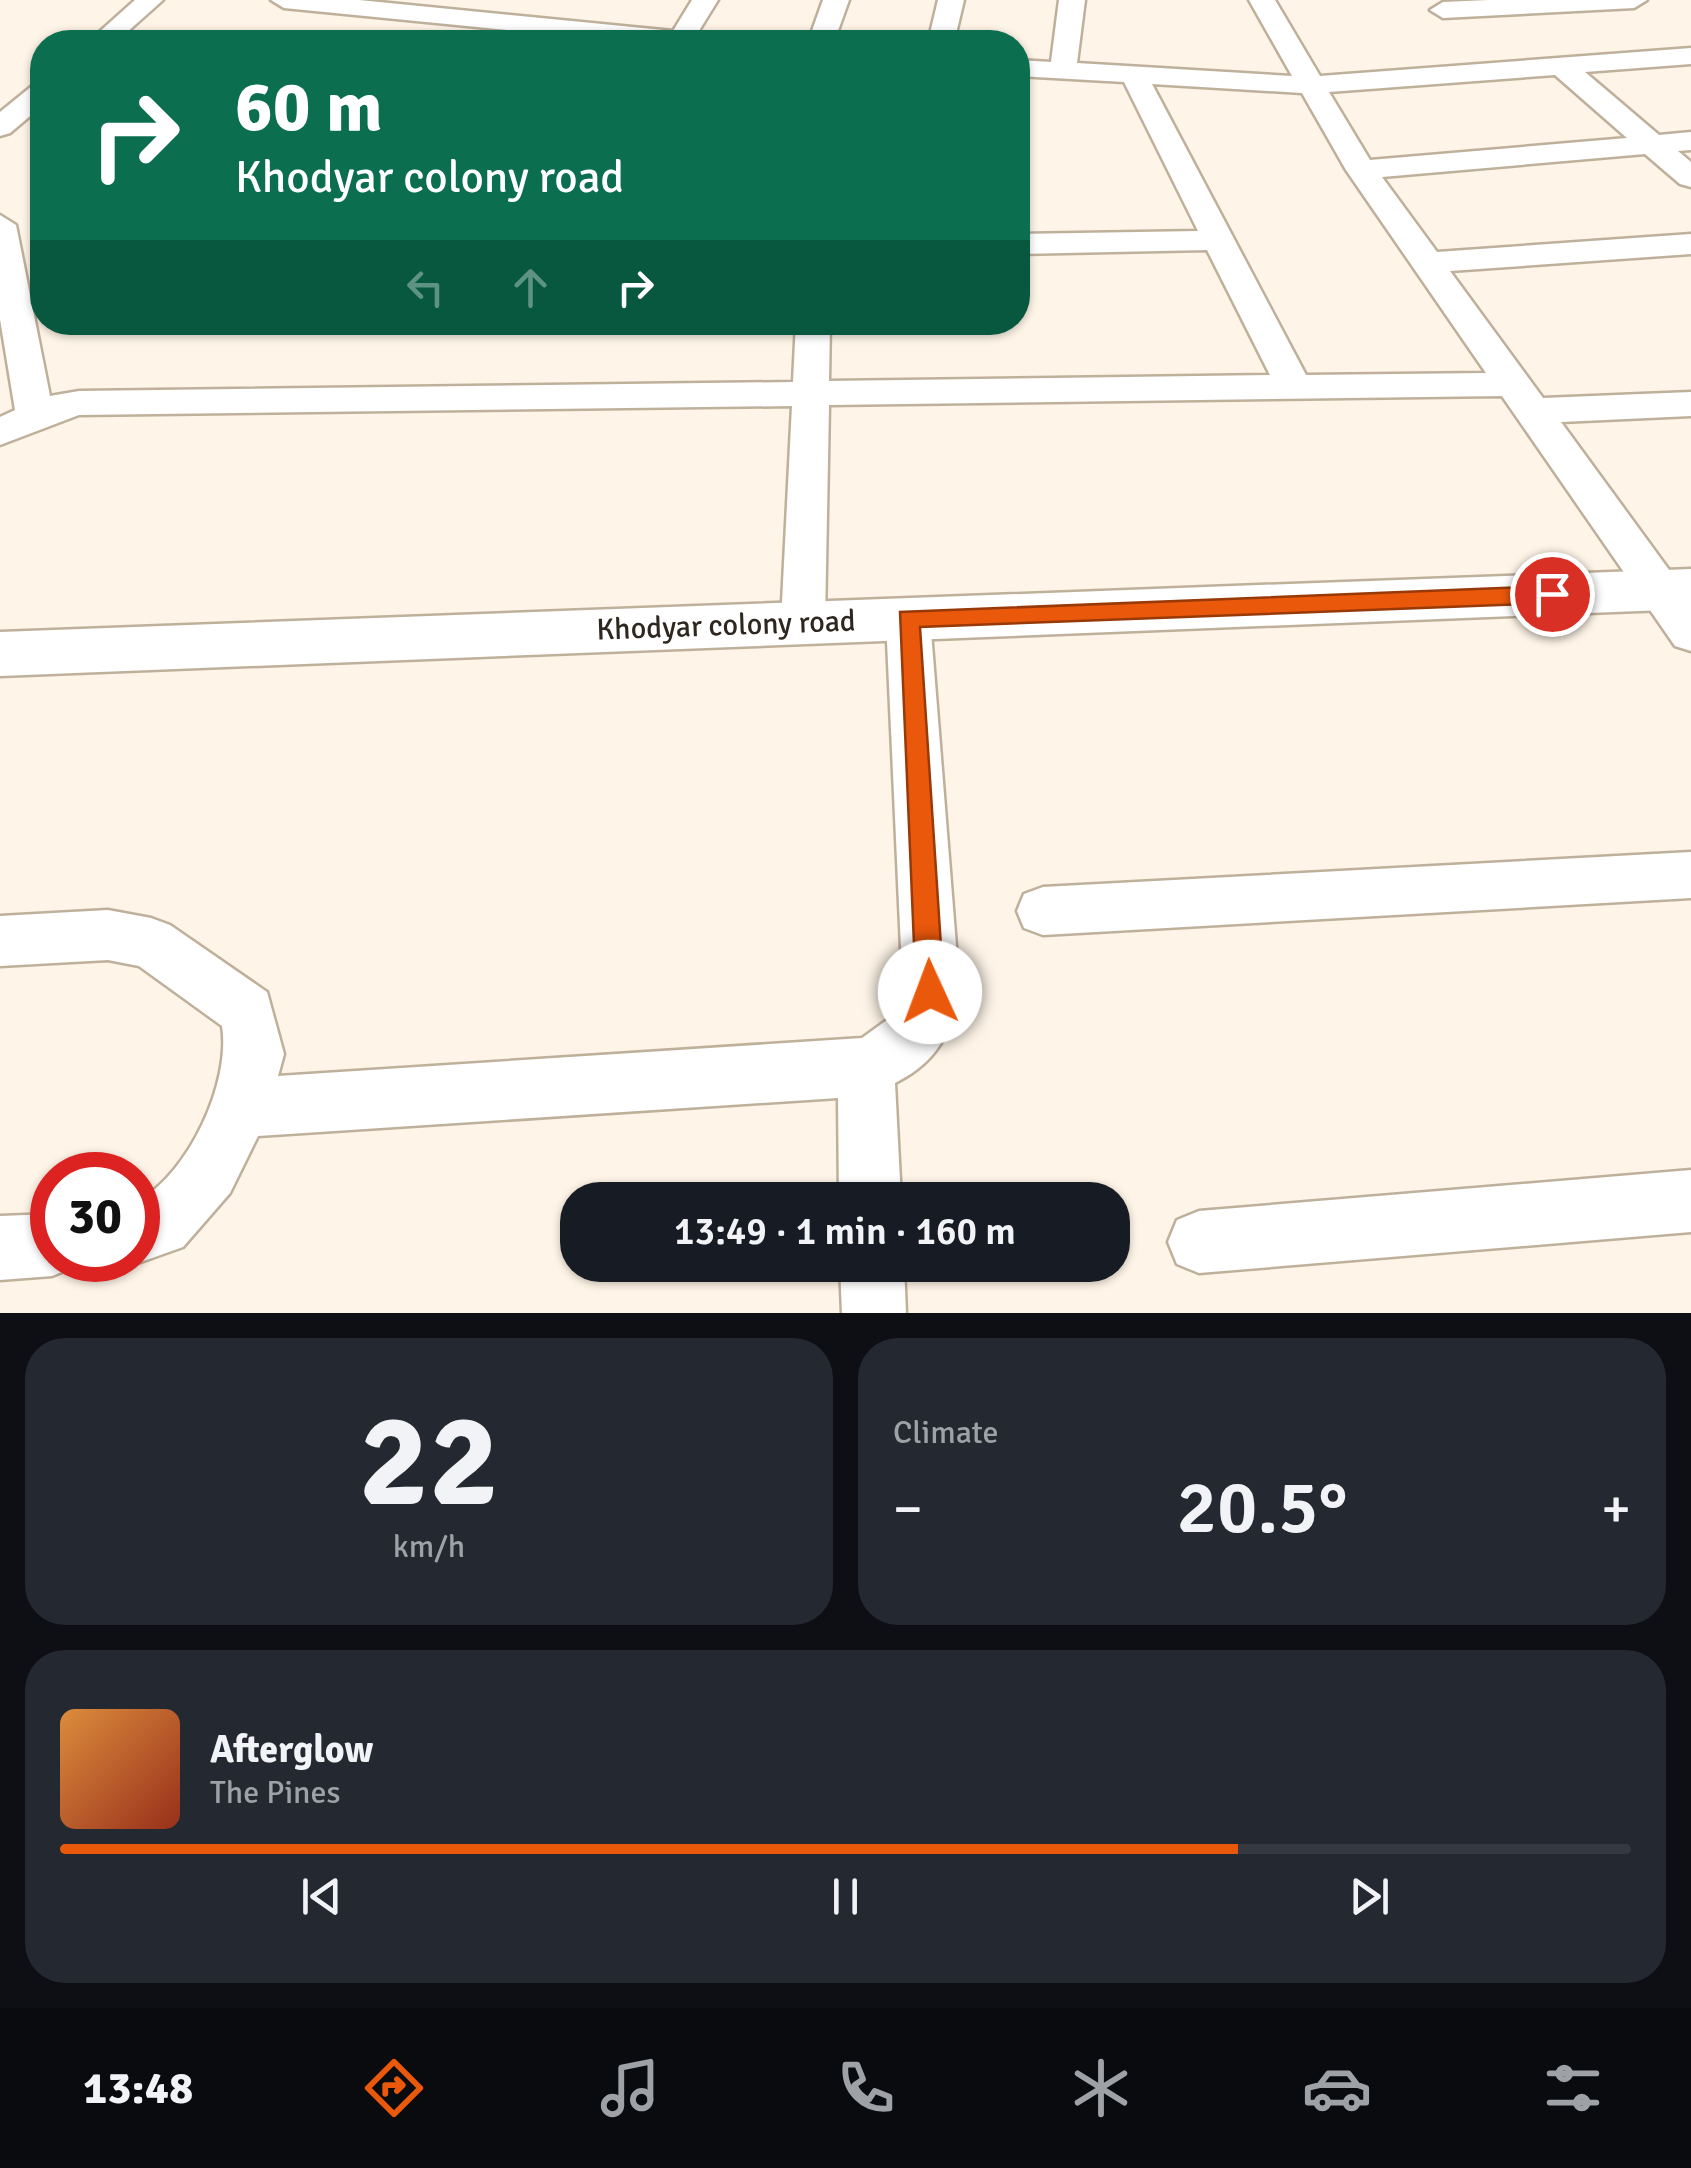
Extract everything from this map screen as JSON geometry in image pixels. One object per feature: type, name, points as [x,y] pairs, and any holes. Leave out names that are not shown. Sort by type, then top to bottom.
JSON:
[{"type":"street","points":[[116,30],[150,0]]},
{"type":"street","points":[[284,0],[410,6],[534,30]]},
{"type":"street","points":[[571,30],[594,0]]},
{"type":"street","points":[[695,30],[706,0]]},
{"type":"street","points":[[826,30],[836,0]]},
{"type":"street","points":[[943,30],[951,0]]},
{"type":"street","points":[[1062,71],[1072,0]]},
{"type":"street","points":[[1262,0],[1361,170],[1522,397],[1675,589],[1691,634]]},
{"type":"street","points":[[1439,5],[1634,0]]},
{"type":"street","points":[[1439,5],[1498,71]]},
{"type":"street","points":[[496,30],[507,24]]},
{"type":"street","points":[[1030,69],[1312,85],[1691,56]]},
{"type":"street","points":[[1562,66],[1691,178]]},
{"type":"street","points":[[1134,76],[1294,388]]},
{"type":"street","points":[[0,127],[30,102]]},
{"type":"street","points":[[1361,170],[1691,141]]},
{"type":"street","points":[[0,225],[30,310]]},
{"type":"street","points":[[1030,244],[1218,240]]},
{"type":"street","points":[[1426,263],[1691,244]]},
{"type":"street","points":[[31,335],[35,415]]},
{"type":"street","points":[[803,622],[813,335]]},
{"type":"street","points":[[0,432],[35,415],[79,404],[1294,388],[1691,404]]},
{"type":"street","name":"Khodyar colony road","points":[[0,654],[1675,589]]},
{"type":"street","points":[[242,1108],[866,1068],[907,1048],[930,1013],[908,618]]},
{"type":"street","points":[[1043,911],[1691,875]]},
{"type":"street","points":[[0,941],[108,935],[151,943],[247,1011],[255,1054],[242,1108],[208,1172],[160,1226]]},
{"type":"street","points":[[866,1068],[869,1182]]},
{"type":"street","points":[[1200,1242],[1691,1201]]},
{"type":"street","points":[[0,1248],[30,1246]]},
{"type":"street","points":[[873,1282],[874,1313]]},
{"type":"route","points":[[930,992],[908,618],[1552,594]]}]
